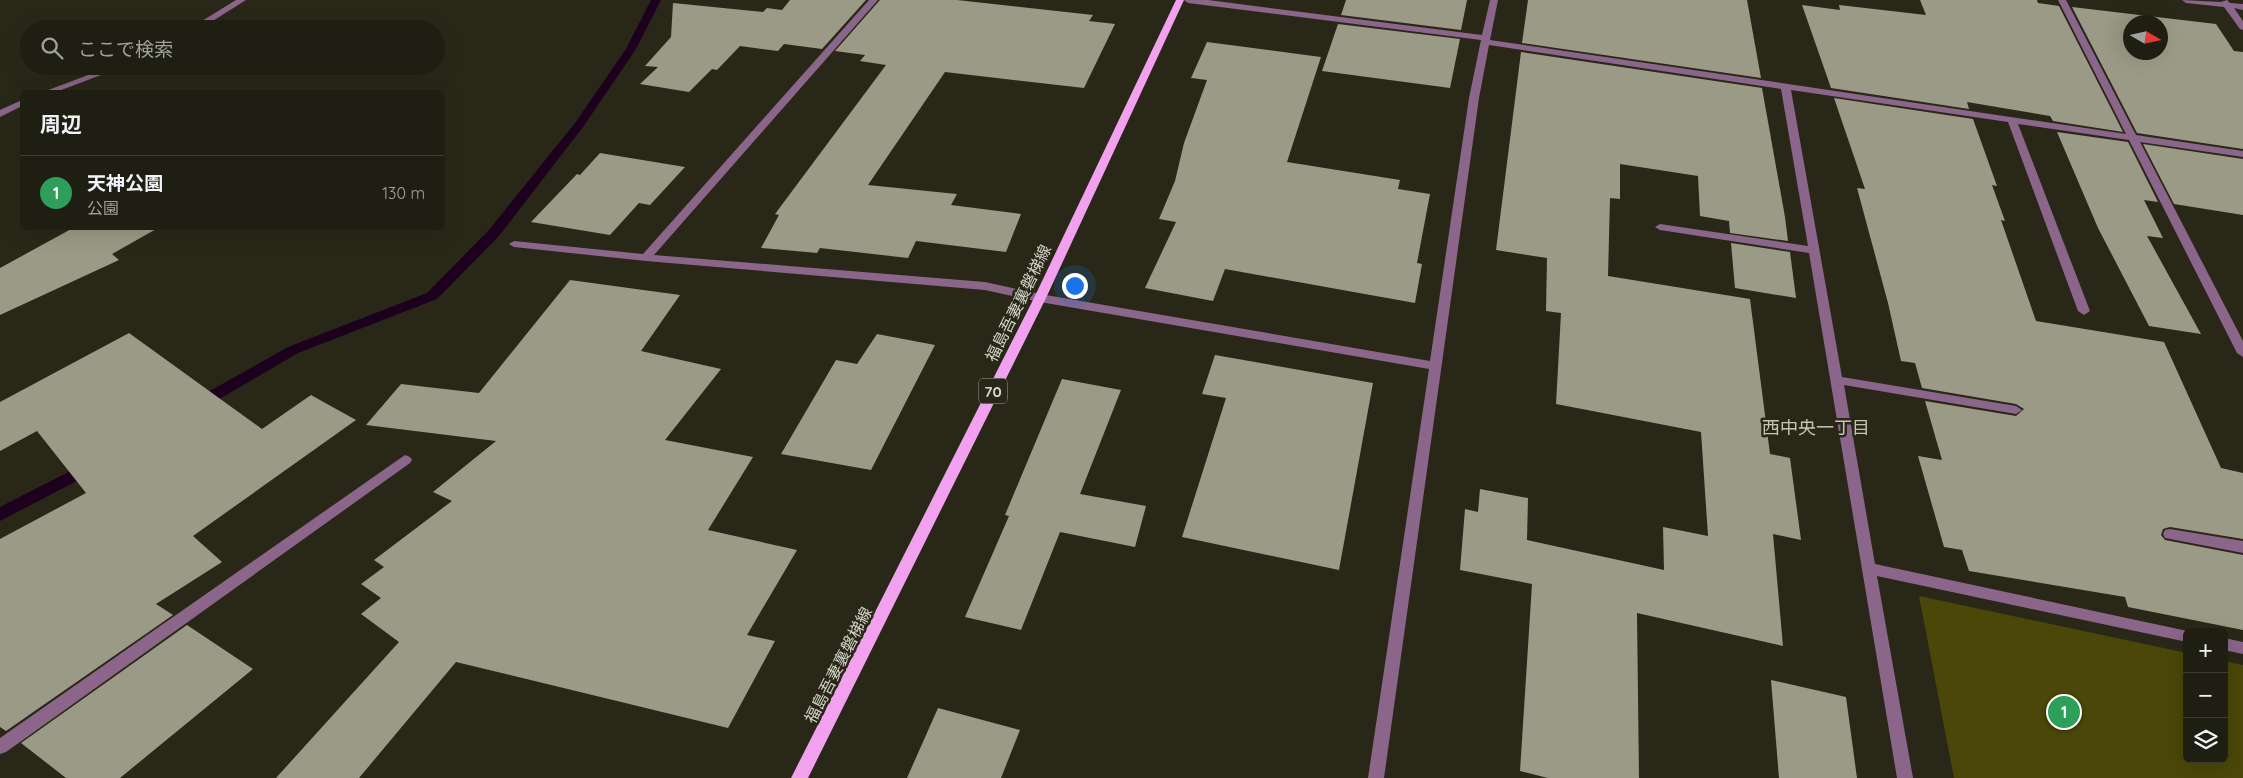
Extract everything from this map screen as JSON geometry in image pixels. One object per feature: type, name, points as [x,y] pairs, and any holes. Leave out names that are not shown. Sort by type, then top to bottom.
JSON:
[{"type":"main road","name":"福島吾妻裏磐梯線","points":[[799,778],[1040,298],[1180,0]]},
{"type":"street","points":[[208,20],[242,0]]},
{"type":"street","points":[[646,258],[874,0]]},
{"type":"street","points":[[1188,0],[1485,40],[1786,88],[2243,154]]},
{"type":"street","points":[[1376,778],[1474,98],[1494,0]]},
{"type":"street","points":[[2062,0],[2243,353]]},
{"type":"street","points":[[2186,0],[2225,2],[2243,7]]},
{"type":"street","points":[[2225,2],[2243,26]]},
{"type":"street","points":[[54,90],[96,75]]},
{"type":"street","points":[[1786,88],[1905,778]]},
{"type":"street","points":[[0,114],[20,104]]},
{"type":"street","points":[[2012,121],[2084,311]]},
{"type":"street","points":[[1660,227],[1814,250]]},
{"type":"street","points":[[514,244],[646,258],[985,286],[1040,298],[1436,366]]},
{"type":"street","points":[[1837,380],[2016,410]]},
{"type":"street","points":[[0,747],[405,460]]},
{"type":"street","points":[[2170,534],[2243,547]]},
{"type":"street","points":[[1869,568],[2183,635]]},
{"type":"street","points":[[2228,645],[2243,648]]},
{"type":"shaded area","points":[[1919,596],[2183,652],[2183,763],[2228,763],[2228,662],[2243,665],[2243,778],[1954,778]]},
{"type":"building","points":[[790,0],[866,0],[822,49],[784,44],[778,51],[740,46],[717,70],[712,69],[689,92],[640,84],[658,67],[645,66],[671,37],[673,3],[763,12],[767,8],[782,10]]},
{"type":"building","points":[[880,0],[957,0],[1093,15],[1089,21],[1115,24],[1084,88],[945,72],[868,185],[957,194],[951,205],[1021,214],[1006,252],[916,241],[908,258],[820,248],[817,253],[761,248],[779,215],[775,214],[886,65],[860,61],[865,55],[835,51]]},
{"type":"building","points":[[1346,0],[1467,0],[1461,30],[1341,15]]},
{"type":"building","points":[[1528,0],[1747,0],[1761,78],[1522,43]]},
{"type":"building","points":[[1920,0],[2037,0],[2038,3],[2059,6],[2123,132],[2053,121],[2050,116],[1967,102],[1969,109],[1831,88],[1802,5],[1840,10],[1839,5],[1926,15]]},
{"type":"building","points":[[2072,7],[2140,15],[2123,15],[2123,60],[2168,60],[2168,18],[2216,24],[2234,51],[2243,52],[2243,149],[2137,133]]},
{"type":"building","points":[[1338,24],[1460,39],[1450,88],[1322,71]]},
{"type":"building","points":[[1207,42],[1321,57],[1287,162],[1400,180],[1398,189],[1430,194],[1417,263],[1422,264],[1415,303],[1225,269],[1213,301],[1145,288],[1176,222],[1159,219],[1175,181],[1184,143],[1207,80],[1191,78]]},
{"type":"building","points":[[1521,52],[1762,88],[1785,217],[1788,241],[1730,233],[1729,221],[1700,216],[1698,176],[1620,164],[1620,199],[1610,198],[1608,276],[1750,299],[1770,454],[1790,458],[1801,540],[1773,534],[1783,646],[1637,613],[1639,778],[1548,778],[1520,771],[1532,584],[1460,570],[1465,509],[1478,512],[1480,489],[1528,498],[1527,540],[1664,570],[1663,527],[1708,536],[1701,432],[1556,404],[1561,313],[1546,311],[1547,258],[1496,250]]},
{"type":"building","points":[[1834,98],[1973,119],[1997,186],[1992,185],[2005,221],[2001,220],[2036,321],[2164,342],[2221,468],[2243,473],[2243,539],[2170,527],[2163,529],[2161,535],[2165,540],[2243,555],[2243,630],[2128,607],[2125,597],[1969,571],[1962,550],[1944,547],[1918,456],[1942,460],[1925,401],[2016,416],[2024,409],[2016,404],[1922,388],[1915,363],[1901,361],[1888,303],[1857,188],[1865,189]]},
{"type":"building","points":[[2057,132],[2128,142],[2158,202],[2144,200],[2163,238],[2147,236],[2201,334],[2149,326],[2098,228]]},
{"type":"building","points":[[2143,144],[2243,159],[2243,215],[2174,204]]},
{"type":"building","points":[[600,153],[685,167],[650,205],[639,203],[610,235],[531,222],[577,174],[580,175]]},
{"type":"building","points":[[69,230],[154,230],[112,254],[119,260],[0,315],[0,268]]},
{"type":"building","points":[[1731,243],[1790,252],[1796,298],[1735,288]]},
{"type":"building","points":[[570,280],[680,295],[641,351],[721,369],[665,440],[753,457],[708,530],[797,550],[747,635],[775,641],[728,728],[456,662],[359,778],[276,778],[399,642],[361,614],[381,598],[361,584],[384,567],[374,560],[452,501],[433,492],[496,441],[366,425],[401,384],[479,393]]},
{"type":"building","points":[[129,333],[262,429],[311,395],[356,420],[193,536],[222,562],[156,604],[173,615],[6,731],[0,727],[0,539],[86,493],[37,431],[0,451],[0,402]]},
{"type":"building","points":[[877,334],[935,345],[871,470],[781,454],[836,360],[857,364]]},
{"type":"building","points":[[1215,355],[1373,383],[1339,570],[1182,537],[1226,398],[1202,394]]},
{"type":"building","points":[[1062,379],[1121,390],[1080,494],[1146,506],[1135,547],[1060,532],[1021,630],[965,617],[1009,516],[1005,515]]},
{"type":"building","points":[[187,625],[253,669],[120,778],[66,778],[21,743]]},
{"type":"building","points":[[1771,680],[1846,697],[1857,778],[1779,778]]},
{"type":"building","points":[[938,708],[1020,730],[1001,778],[907,778]]},
{"type":"waterway","points":[[199,404],[293,350],[432,296],[494,233],[579,125],[631,49],[656,0]]},
{"type":"waterway","points":[[0,515],[90,467]]},
{"type":"place","name":"天神公園","points":[[2064,712]]},
{"type":"district","name":"西中央一丁目","points":[[1816,427]]}]
